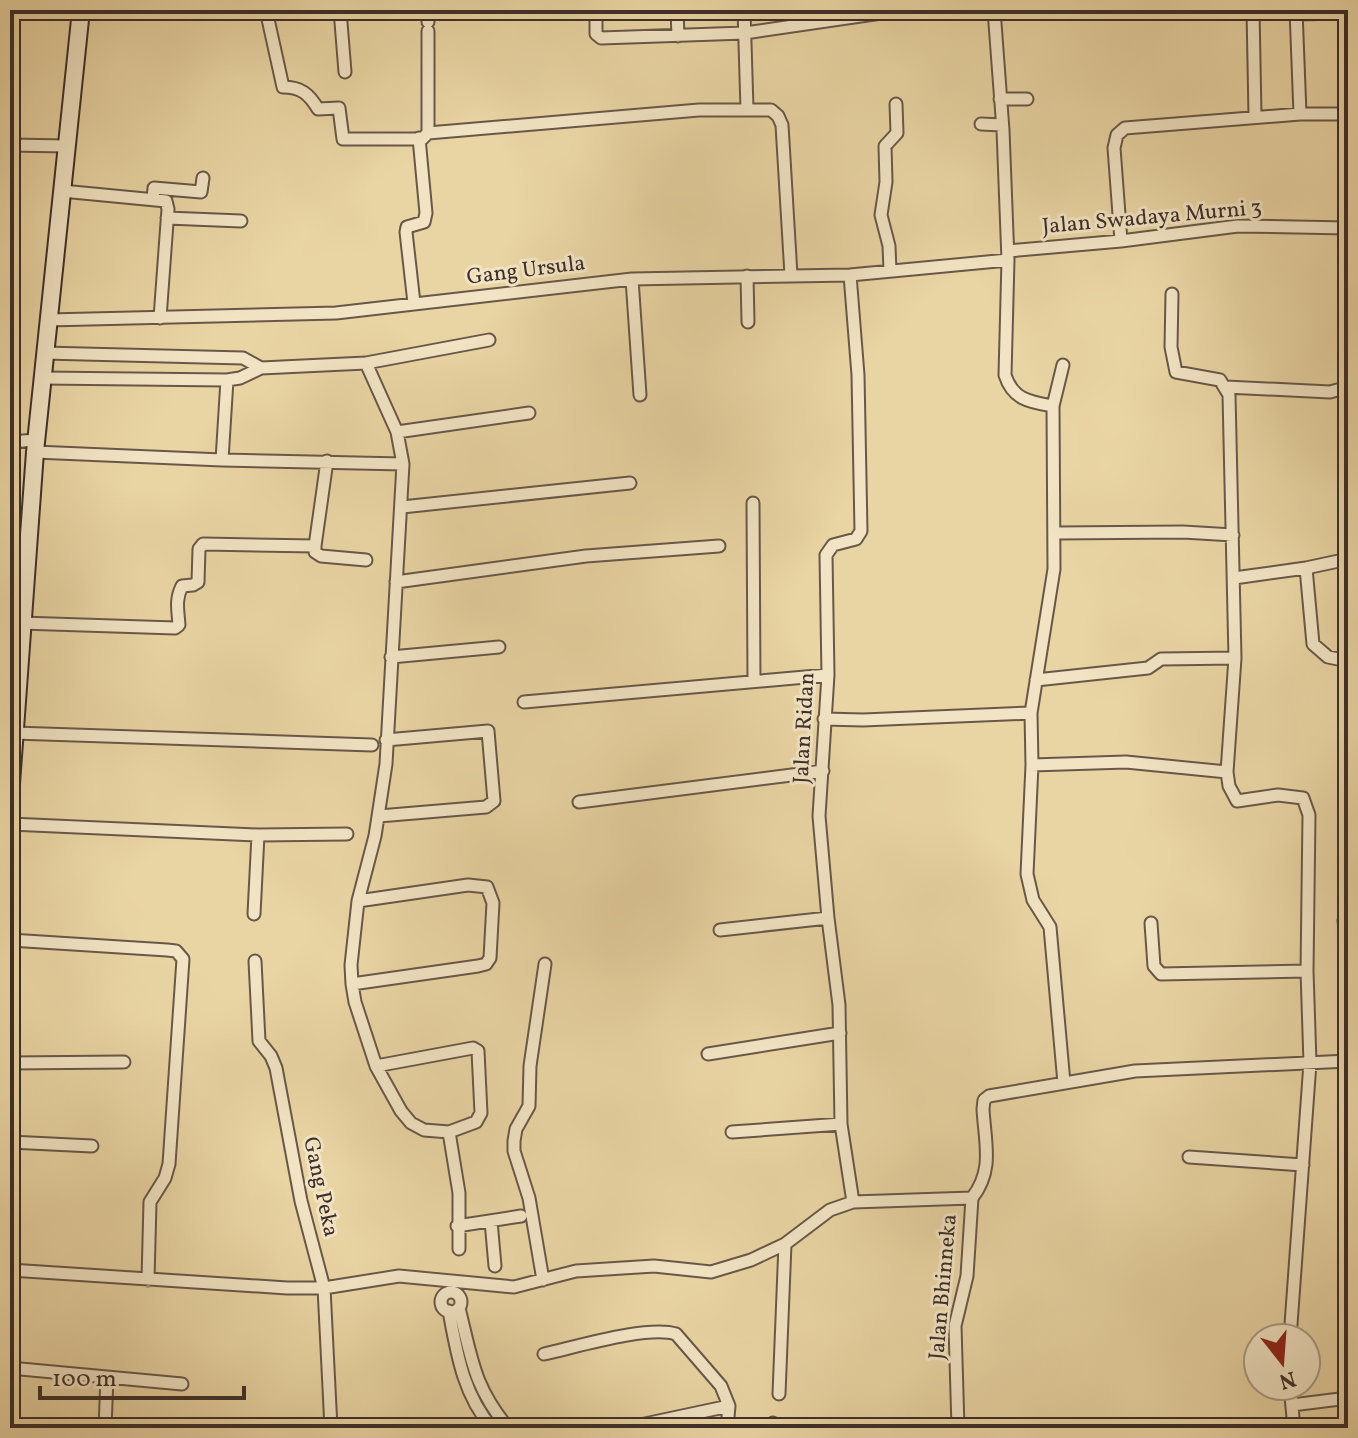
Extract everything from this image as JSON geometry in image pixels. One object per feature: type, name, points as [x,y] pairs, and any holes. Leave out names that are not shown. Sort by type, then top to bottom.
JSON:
[{"type":"street","points":[[10,798],[15,645],[21,623],[16,592],[35,446],[81,10]]},
{"type":"street","points":[[266,10],[283,87],[297,87],[311,98],[318,109],[339,108],[343,139],[424,135],[699,110],[771,110],[782,125],[791,275]]},
{"type":"street","points":[[340,10],[345,72]]},
{"type":"street","points":[[596,10],[596,34],[601,38],[745,33],[902,10]]},
{"type":"street","points":[[677,10],[678,36]]},
{"type":"street","points":[[744,10],[747,109]]},
{"type":"street","points":[[803,10],[803,24]]},
{"type":"street","points":[[994,10],[1008,256],[1004,365],[1008,386],[1026,402],[1053,406]]},
{"type":"street","points":[[1253,10],[1255,116]]},
{"type":"street","points":[[1300,114],[1296,12],[1348,11]]},
{"type":"street","points":[[414,303],[406,232],[407,227],[424,222],[426,213],[424,135],[428,21]]},
{"type":"street","points":[[1000,99],[1027,99]]},
{"type":"street","points":[[890,271],[889,246],[881,215],[886,182],[885,146],[897,133],[896,104]]},
{"type":"street","points":[[1121,241],[1114,148],[1120,131],[1125,128],[1255,116],[1348,114]]},
{"type":"street","points":[[981,124],[1002,125]]},
{"type":"street","points":[[10,145],[66,146]]},
{"type":"street","points":[[153,199],[154,188],[201,192],[203,178]]},
{"type":"street","points":[[62,191],[166,201],[160,318]]},
{"type":"street","points":[[167,218],[241,221]]},
{"type":"street","name":"Jalan Swadaya Murni 3","points":[[1008,256],[1238,226],[1348,228]]},
{"type":"street","name":"Gang Ursula","points":[[48,320],[336,313],[632,279],[850,275],[1008,256]]},
{"type":"street","name":"Jalan Ridan","points":[[850,275],[858,375],[861,531],[856,539],[833,545],[826,555],[828,675],[819,816],[839,1005],[841,1124],[853,1202]]},
{"type":"street","points":[[747,276],[748,322]]},
{"type":"street","points":[[632,279],[640,395]]},
{"type":"street","points":[[1172,294],[1171,347],[1176,372],[1220,380],[1226,387],[1231,410],[1235,658],[1227,772],[1229,786],[1237,801],[1290,795],[1303,798],[1309,815],[1307,971],[1310,1063],[1291,1322]]},
{"type":"street","points":[[42,378],[227,380],[240,378],[261,368],[366,363],[489,340]]},
{"type":"street","points":[[44,353],[243,358],[261,368]]},
{"type":"street","points":[[366,363],[397,432],[403,464],[379,816],[358,901],[352,984],[376,1066],[411,1123],[424,1130],[449,1132],[476,1122],[481,1113],[478,1051],[473,1048],[376,1066]]},
{"type":"street","points":[[1063,365],[1053,406],[1056,533],[1052,587],[1031,713],[1027,874],[1033,900],[1050,927],[1064,1083],[1135,1071],[1348,1061]]},
{"type":"street","points":[[222,460],[227,380]]},
{"type":"street","points":[[1226,387],[1330,392],[1348,387]]},
{"type":"street","points":[[397,432],[529,413]]},
{"type":"street","points":[[10,442],[222,460],[403,464]]},
{"type":"street","points":[[327,461],[315,552],[321,556],[366,560]]},
{"type":"street","points":[[402,507],[630,483]]},
{"type":"street","points":[[753,503],[754,681]]},
{"type":"street","points":[[1056,533],[1183,532],[1233,535]]},
{"type":"street","points":[[21,623],[175,628],[179,625],[176,600],[182,586],[198,582],[199,549],[203,544],[315,546]]},
{"type":"street","points":[[396,582],[586,556],[719,546]]},
{"type":"street","points":[[1234,578],[1348,559]]},
{"type":"street","points":[[1306,568],[1313,644],[1328,657],[1348,661]]},
{"type":"street","points":[[391,657],[499,647]]},
{"type":"street","points":[[1036,680],[1148,668],[1161,659],[1235,658]]},
{"type":"street","points":[[524,702],[828,675]]},
{"type":"street","points":[[824,719],[1031,713]]},
{"type":"street","points":[[379,816],[486,807],[494,801],[488,731],[386,740]]},
{"type":"street","points":[[12,744],[372,745]]},
{"type":"street","points":[[1032,765],[1126,762],[1227,772]]},
{"type":"street","points":[[579,802],[823,771]]},
{"type":"street","points":[[10,824],[258,835],[347,834]]},
{"type":"street","points":[[254,914],[258,835]]},
{"type":"street","points":[[352,984],[478,966],[486,964],[490,958],[493,903],[487,887],[468,885],[358,901]]},
{"type":"street","points":[[720,930],[828,918]]},
{"type":"street","points":[[1344,920],[1348,964]]},
{"type":"street","points":[[1151,923],[1154,966],[1161,974],[1307,971]]},
{"type":"street","points":[[10,940],[167,950],[181,954],[183,964],[169,1164],[165,1178],[150,1202],[148,1280]]},
{"type":"street","name":"Gang Peka","points":[[255,961],[259,1041],[276,1068],[298,1190],[324,1288],[331,1428]]},
{"type":"street","points":[[543,1280],[529,1198],[514,1151],[514,1141],[516,1129],[529,1106],[530,1066],[545,964]]},
{"type":"street","points":[[708,1054],[840,1033]]},
{"type":"street","points":[[10,1063],[124,1062]]},
{"type":"street","name":"Jalan Bhinneka","points":[[958,1428],[955,1326],[967,1276],[972,1198],[984,1181],[987,1168],[984,1100],[1001,1093],[1064,1083]]},
{"type":"street","points":[[732,1132],[841,1124]]},
{"type":"street","points":[[449,1132],[459,1193],[459,1249]]},
{"type":"street","points":[[10,1142],[92,1146]]},
{"type":"street","points":[[1189,1157],[1303,1165]]},
{"type":"street","points":[[10,1270],[287,1288],[324,1288],[399,1276],[452,1286],[514,1287],[592,1268],[654,1266],[711,1272],[751,1260],[785,1244],[830,1210],[853,1202],[972,1198]]},
{"type":"street","points":[[457,1226],[521,1216]]},
{"type":"street","points":[[491,1221],[495,1266]]},
{"type":"street","points":[[779,1394],[785,1244]]},
{"type":"street","points":[[452,1286],[441,1302],[443,1308],[454,1310],[467,1369],[492,1428]]},
{"type":"street","points":[[544,1354],[646,1333],[671,1332],[682,1338],[721,1386],[729,1406],[727,1428]]},
{"type":"street","points":[[10,1368],[182,1384]]},
{"type":"street","points":[[105,1428],[107,1377]]},
{"type":"street","points":[[1292,1405],[1348,1398]]},
{"type":"street","points":[[1292,1402],[1294,1428]]},
{"type":"street","points":[[626,1428],[729,1406]]},
{"type":"street","points":[[485,1410],[508,1428]]}]
